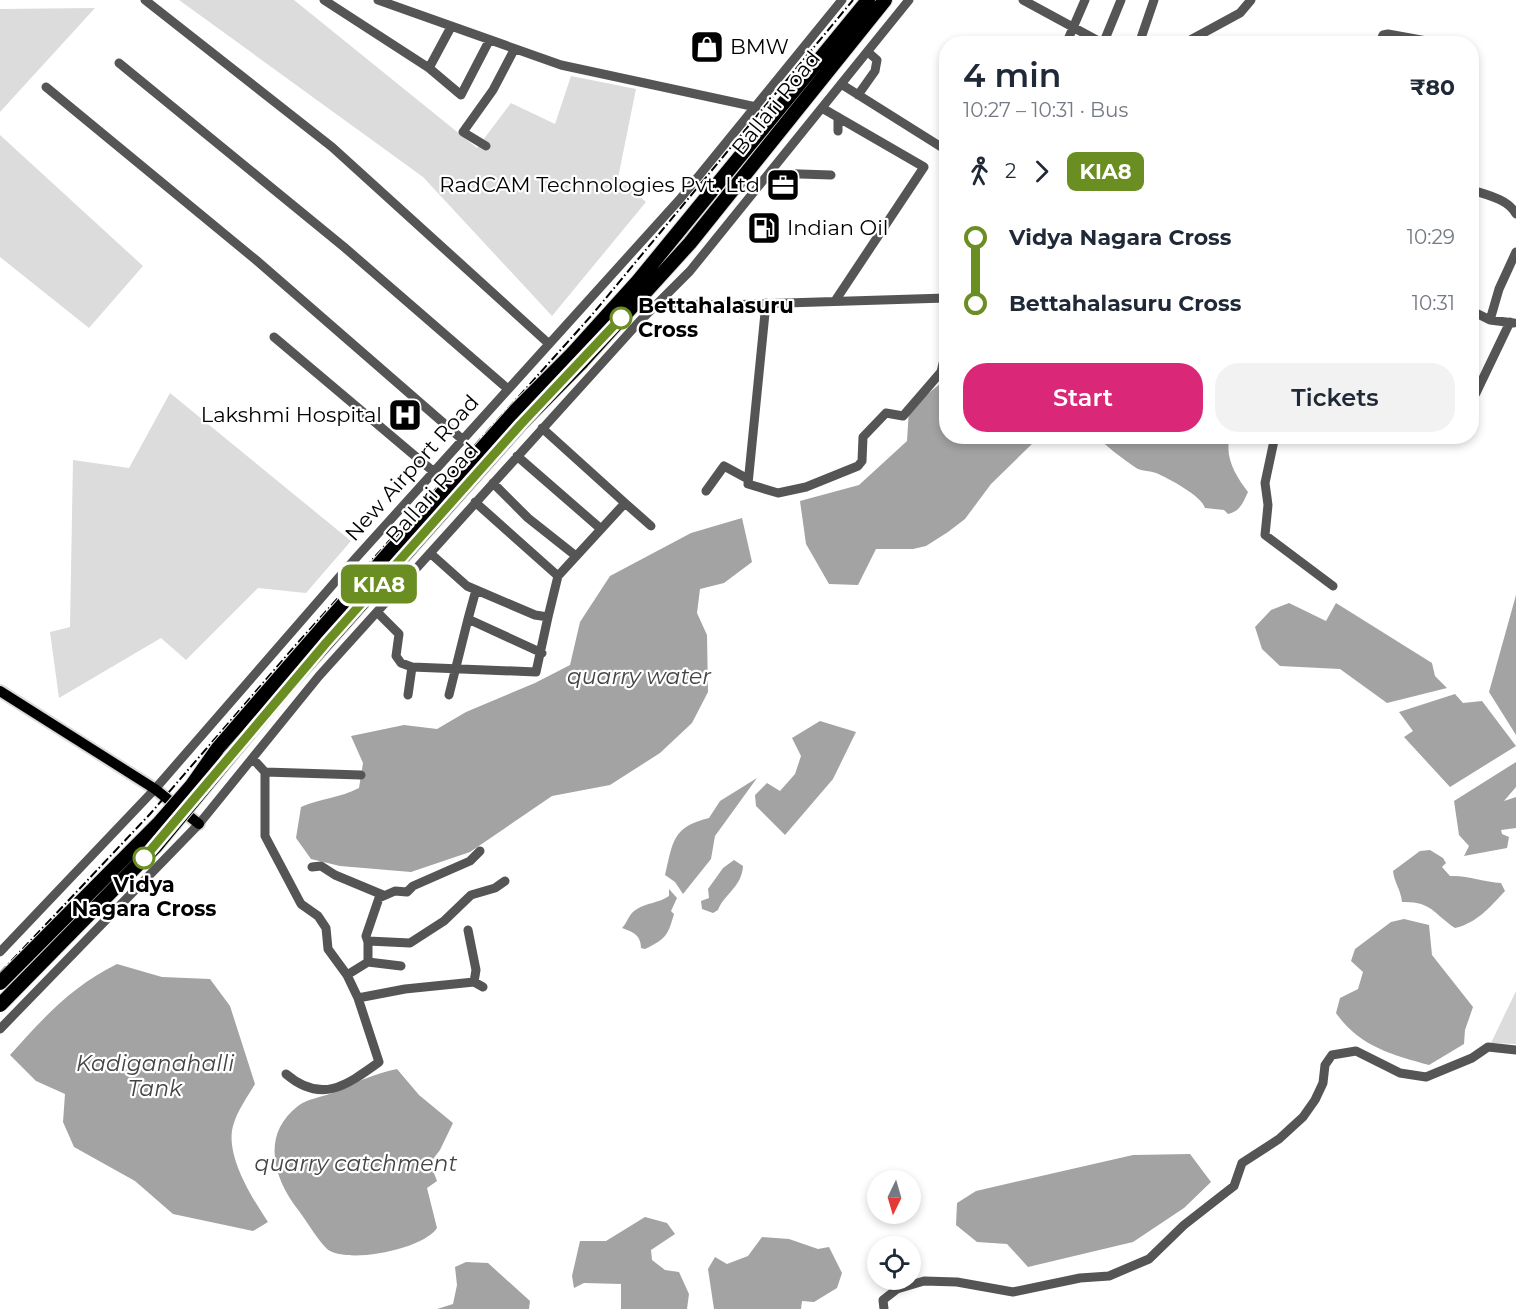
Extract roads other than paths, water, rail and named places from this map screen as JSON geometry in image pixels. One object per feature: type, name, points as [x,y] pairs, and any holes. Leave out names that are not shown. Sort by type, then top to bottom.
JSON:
[{"type":"highway","name":"Ballari Road","points":[[0,1005],[156,846],[305,667],[521,424],[868,0]]},
{"type":"highway","name":"Ballari Road","points":[[0,983],[158,824],[192,785],[218,748],[517,410],[576,358],[690,243],[885,0]]},
{"type":"main road","points":[[0,691],[155,789],[199,824]]},
{"type":"street","points":[[145,0],[333,147],[548,343]]},
{"type":"street","points":[[324,0],[429,68],[461,94],[489,40]]},
{"type":"street","points":[[378,0],[561,65],[756,107]]},
{"type":"street","name":"New Airport Road","points":[[0,952],[155,789],[355,559],[680,199],[842,0]]},
{"type":"street","points":[[0,1029],[199,824],[319,676],[542,428],[690,271],[909,0]]},
{"type":"street","points":[[1023,0],[1090,36]]},
{"type":"street","points":[[1069,36],[1085,0]]},
{"type":"street","points":[[1106,36],[1121,0]]},
{"type":"street","points":[[1142,36],[1154,0]]},
{"type":"street","points":[[1198,36],[1240,13],[1251,0]]},
{"type":"street","points":[[429,68],[451,27]]},
{"type":"street","points":[[1383,36],[1388,34],[1399,36]]},
{"type":"street","points":[[486,146],[463,132],[493,90],[514,50]]},
{"type":"street","points":[[858,95],[875,71],[877,60],[868,52]]},
{"type":"street","points":[[119,63],[344,247],[508,389]]},
{"type":"street","points":[[841,84],[939,146]]},
{"type":"street","points":[[46,87],[256,260],[463,440]]},
{"type":"street","points":[[822,108],[924,167],[835,301]]},
{"type":"street","points":[[838,117],[838,131]]},
{"type":"street","points":[[769,173],[831,175]]},
{"type":"street","points":[[1479,192],[1512,207],[1516,214]]},
{"type":"street","points":[[1490,320],[1499,289],[1516,252]]},
{"type":"street","points":[[664,298],[676,304],[939,298]]},
{"type":"street","points":[[766,303],[748,484],[778,494],[815,484],[858,466],[862,461],[863,437],[886,412],[903,416],[939,373]]},
{"type":"street","points":[[1479,314],[1490,320],[1513,323],[1479,387]]},
{"type":"street","points":[[274,337],[434,472]]},
{"type":"street","points":[[542,428],[651,526]]},
{"type":"street","points":[[1273,444],[1265,483],[1268,505],[1265,535],[1333,586]]},
{"type":"street","points":[[517,456],[601,529]]},
{"type":"street","points":[[706,491],[724,466],[747,479]]},
{"type":"street","points":[[493,483],[528,518],[576,556]]},
{"type":"street","points":[[475,502],[558,576]]},
{"type":"street","points":[[377,612],[399,634],[396,656],[401,663],[412,667],[536,672],[558,576],[625,503]]},
{"type":"street","points":[[430,553],[467,586],[535,615],[548,617]]},
{"type":"street","points":[[449,695],[453,668],[476,590]]},
{"type":"street","points":[[468,619],[542,653]]},
{"type":"street","points":[[408,694],[412,667]]},
{"type":"street","points":[[254,760],[265,772],[265,836],[301,904],[318,916],[326,928],[328,949],[347,975],[358,998],[379,1062],[364,1073],[321,1092],[300,1086],[286,1074]]},
{"type":"street","points":[[265,772],[361,775]]},
{"type":"street","points":[[368,962],[366,936],[379,898],[395,891],[407,892],[413,886],[470,861],[480,851]]},
{"type":"street","points":[[312,867],[321,866],[343,879],[383,895]]},
{"type":"street","points":[[368,941],[410,943],[444,921],[471,895],[495,888],[505,881]]},
{"type":"street","points":[[468,930],[476,970],[474,982]]},
{"type":"street","points":[[0,938],[10,942]]},
{"type":"street","points":[[347,975],[368,962],[401,966]]},
{"type":"street","points":[[358,998],[405,989],[474,982],[483,987]]},
{"type":"street","points":[[884,1309],[883,1300],[897,1289],[924,1281],[957,1282],[1013,1292],[1080,1278],[1109,1276],[1149,1259],[1184,1225],[1234,1186],[1242,1163],[1279,1139],[1303,1116],[1315,1100],[1323,1083],[1325,1065],[1332,1055],[1356,1051],[1400,1073],[1426,1077],[1462,1063],[1488,1047],[1516,1050]]},
{"type":"water","points":[[939,385],[939,444],[1032,444],[991,484],[965,519],[948,532],[926,546],[913,549],[876,549],[858,585],[829,584],[806,544],[800,501],[859,485],[907,441],[909,409]]},
{"type":"water","points":[[1229,444],[1230,459],[1235,473],[1248,492],[1241,506],[1232,513],[1205,508],[1198,498],[1184,488],[1156,473],[1138,469],[1105,445]]},
{"type":"water","name":"quarry water","points":[[742,518],[752,562],[724,583],[700,589],[697,613],[707,635],[708,692],[692,723],[660,753],[610,785],[552,796],[470,852],[411,872],[340,866],[311,859],[296,838],[301,807],[359,788],[363,763],[351,736],[404,725],[437,729],[466,712],[535,683],[570,665],[580,622],[610,576],[691,533]]},
{"type":"water","points":[[1516,595],[1516,735],[1489,692]]},
{"type":"water","points":[[1289,603],[1326,621],[1336,603],[1432,663],[1435,676],[1447,688],[1387,703],[1340,669],[1280,666],[1262,649],[1255,627],[1271,610]]},
{"type":"water","points":[[1455,694],[1463,703],[1482,701],[1516,746],[1450,787],[1404,737],[1413,731],[1399,712]]},
{"type":"water","points":[[820,721],[856,732],[833,779],[785,835],[756,806],[755,795],[767,783],[780,791],[795,774],[801,756],[792,738]]},
{"type":"water","points":[[1516,762],[1516,787],[1504,801],[1516,797],[1516,828],[1501,830],[1502,834],[1509,837],[1507,848],[1464,856],[1469,846],[1459,835],[1454,801]]},
{"type":"water","points":[[757,778],[715,836],[711,859],[683,894],[675,882],[665,875],[676,838],[688,826],[709,818],[720,801]]},
{"type":"water","points":[[1430,850],[1443,858],[1446,863],[1442,867],[1450,876],[1501,883],[1505,891],[1477,918],[1455,928],[1426,906],[1402,902],[1393,871],[1420,851]]},
{"type":"water","points":[[734,860],[743,866],[736,885],[718,910],[713,913],[702,909],[701,901],[709,898],[708,889],[723,868]]},
{"type":"water","points":[[669,889],[677,898],[671,911],[674,914],[668,932],[658,942],[645,949],[641,948],[640,940],[636,935],[622,928],[634,911],[669,896]]},
{"type":"water","points":[[1404,919],[1429,925],[1432,955],[1473,1007],[1465,1030],[1464,1044],[1429,1065],[1377,1048],[1355,1034],[1336,1013],[1340,998],[1358,989],[1363,972],[1351,961],[1355,949],[1391,922]]},
{"type":"water","name":"Kadiganahalli Tank","points":[[117,964],[162,977],[210,979],[230,1006],[255,1084],[237,1115],[232,1137],[236,1163],[268,1222],[253,1231],[173,1214],[135,1181],[74,1147],[63,1122],[65,1094],[36,1081],[10,1055],[72,993]]},
{"type":"water","name":"quarry catchment","points":[[397,1069],[419,1095],[453,1123],[440,1150],[430,1163],[437,1181],[427,1188],[437,1228],[418,1242],[387,1252],[354,1255],[330,1251],[314,1233],[283,1186],[275,1158],[275,1144],[279,1130],[286,1118],[298,1106],[372,1076]]},
{"type":"water","points":[[1190,1154],[1211,1182],[1184,1208],[1133,1242],[1028,1267],[1007,1244],[977,1242],[956,1225],[957,1203],[976,1191],[1133,1155]]},
{"type":"water","points":[[645,1217],[667,1223],[675,1234],[651,1250],[652,1260],[665,1270],[679,1272],[689,1294],[687,1309],[621,1309],[621,1284],[584,1283],[574,1288],[572,1276],[580,1241],[606,1241]]},
{"type":"water","points":[[762,1237],[789,1239],[818,1249],[829,1247],[842,1273],[837,1288],[814,1302],[802,1301],[801,1309],[714,1309],[708,1269],[715,1257],[727,1264],[748,1256]]},
{"type":"water","points":[[466,1262],[488,1263],[530,1301],[529,1309],[437,1309],[453,1304],[457,1285],[455,1267]]},
{"type":"railway","points":[[0,973],[150,814],[294,647],[591,316],[853,0]]},
{"type":"place","name":"BMW","points":[[707,47]]},
{"type":"place","name":"RadCAM Technologies Pvt. Ltd","points":[[783,185]]},
{"type":"place","name":"Indian Oil","points":[[764,228]]},
{"type":"place","name":"Bettahalasuru Cross","points":[[621,318]]},
{"type":"place","name":"Lakshmi Hospital","points":[[405,415]]},
{"type":"place","name":"Vidya Nagara Cross","points":[[144,858]]}]
